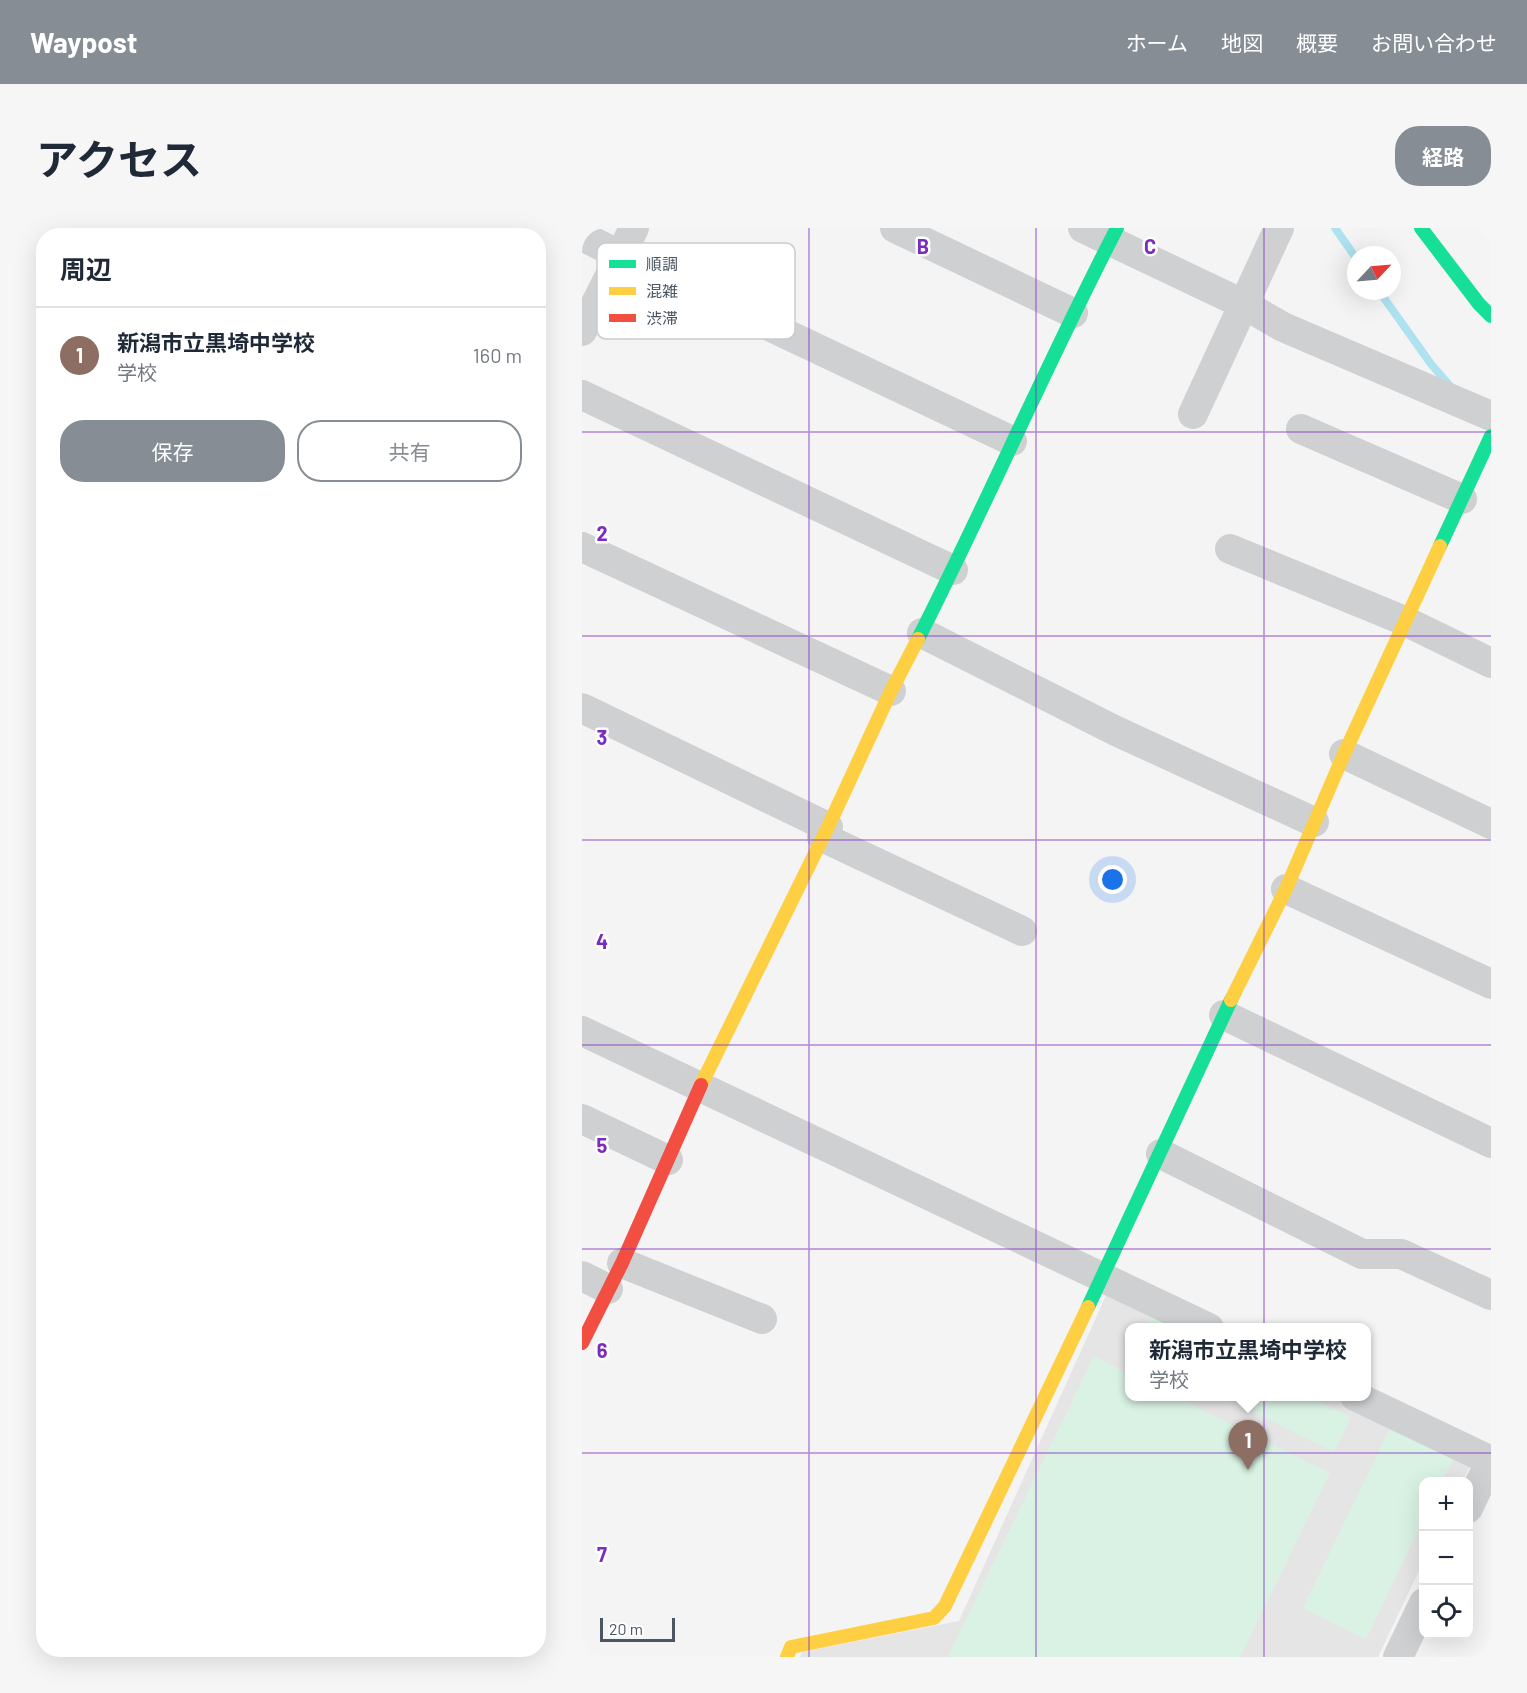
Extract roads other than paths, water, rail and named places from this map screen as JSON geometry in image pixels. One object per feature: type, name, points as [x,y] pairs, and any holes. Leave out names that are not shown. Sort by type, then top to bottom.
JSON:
[{"type":"street","points":[[627,243],[634,228]]},
{"type":"street","points":[[895,228],[1073,313]]},
{"type":"street","points":[[1083,228],[1114,235],[1283,327],[1491,416]]},
{"type":"street","points":[[1194,414],[1279,228]]},
{"type":"street","points":[[1421,228],[1479,304],[1491,316]]},
{"type":"street","points":[[582,1343],[595,1282],[622,1263],[700,1087],[825,832],[891,691],[953,570],[1073,313],[1114,235]]},
{"type":"street","points":[[582,236],[597,244]]},
{"type":"street","points":[[582,331],[597,302]]},
{"type":"street","points":[[795,338],[1012,441]]},
{"type":"street","points":[[582,395],[953,570]]},
{"type":"street","points":[[1301,429],[1462,499]]},
{"type":"street","points":[[787,1657],[791,1647],[934,1618],[945,1606],[1286,888],[1344,754],[1491,436]]},
{"type":"street","points":[[582,547],[891,691]]},
{"type":"street","points":[[1230,549],[1405,621],[1491,663]]},
{"type":"street","points":[[922,633],[1116,731],[1314,822]]},
{"type":"street","points":[[582,708],[1022,931]]},
{"type":"street","points":[[1344,754],[1491,824]]},
{"type":"street","points":[[1286,888],[1491,984]]},
{"type":"street","points":[[1224,1015],[1491,1143]]},
{"type":"street","points":[[582,1031],[1199,1323]]},
{"type":"street","points":[[582,1119],[668,1160]]},
{"type":"street","points":[[1161,1154],[1362,1254],[1401,1254],[1491,1295]]},
{"type":"street","points":[[622,1263],[762,1319]]},
{"type":"street","points":[[1365,1401],[1491,1461],[1473,1498]]},
{"type":"street","points":[[1398,1657],[1419,1613]]},
{"type":"waterway","points":[[1335,228],[1348,246]]},
{"type":"waterway","points":[[1385,300],[1431,364],[1450,386]]},
{"type":"place","name":"新潟市立黒埼中学校","points":[[1248,1470]]}]
